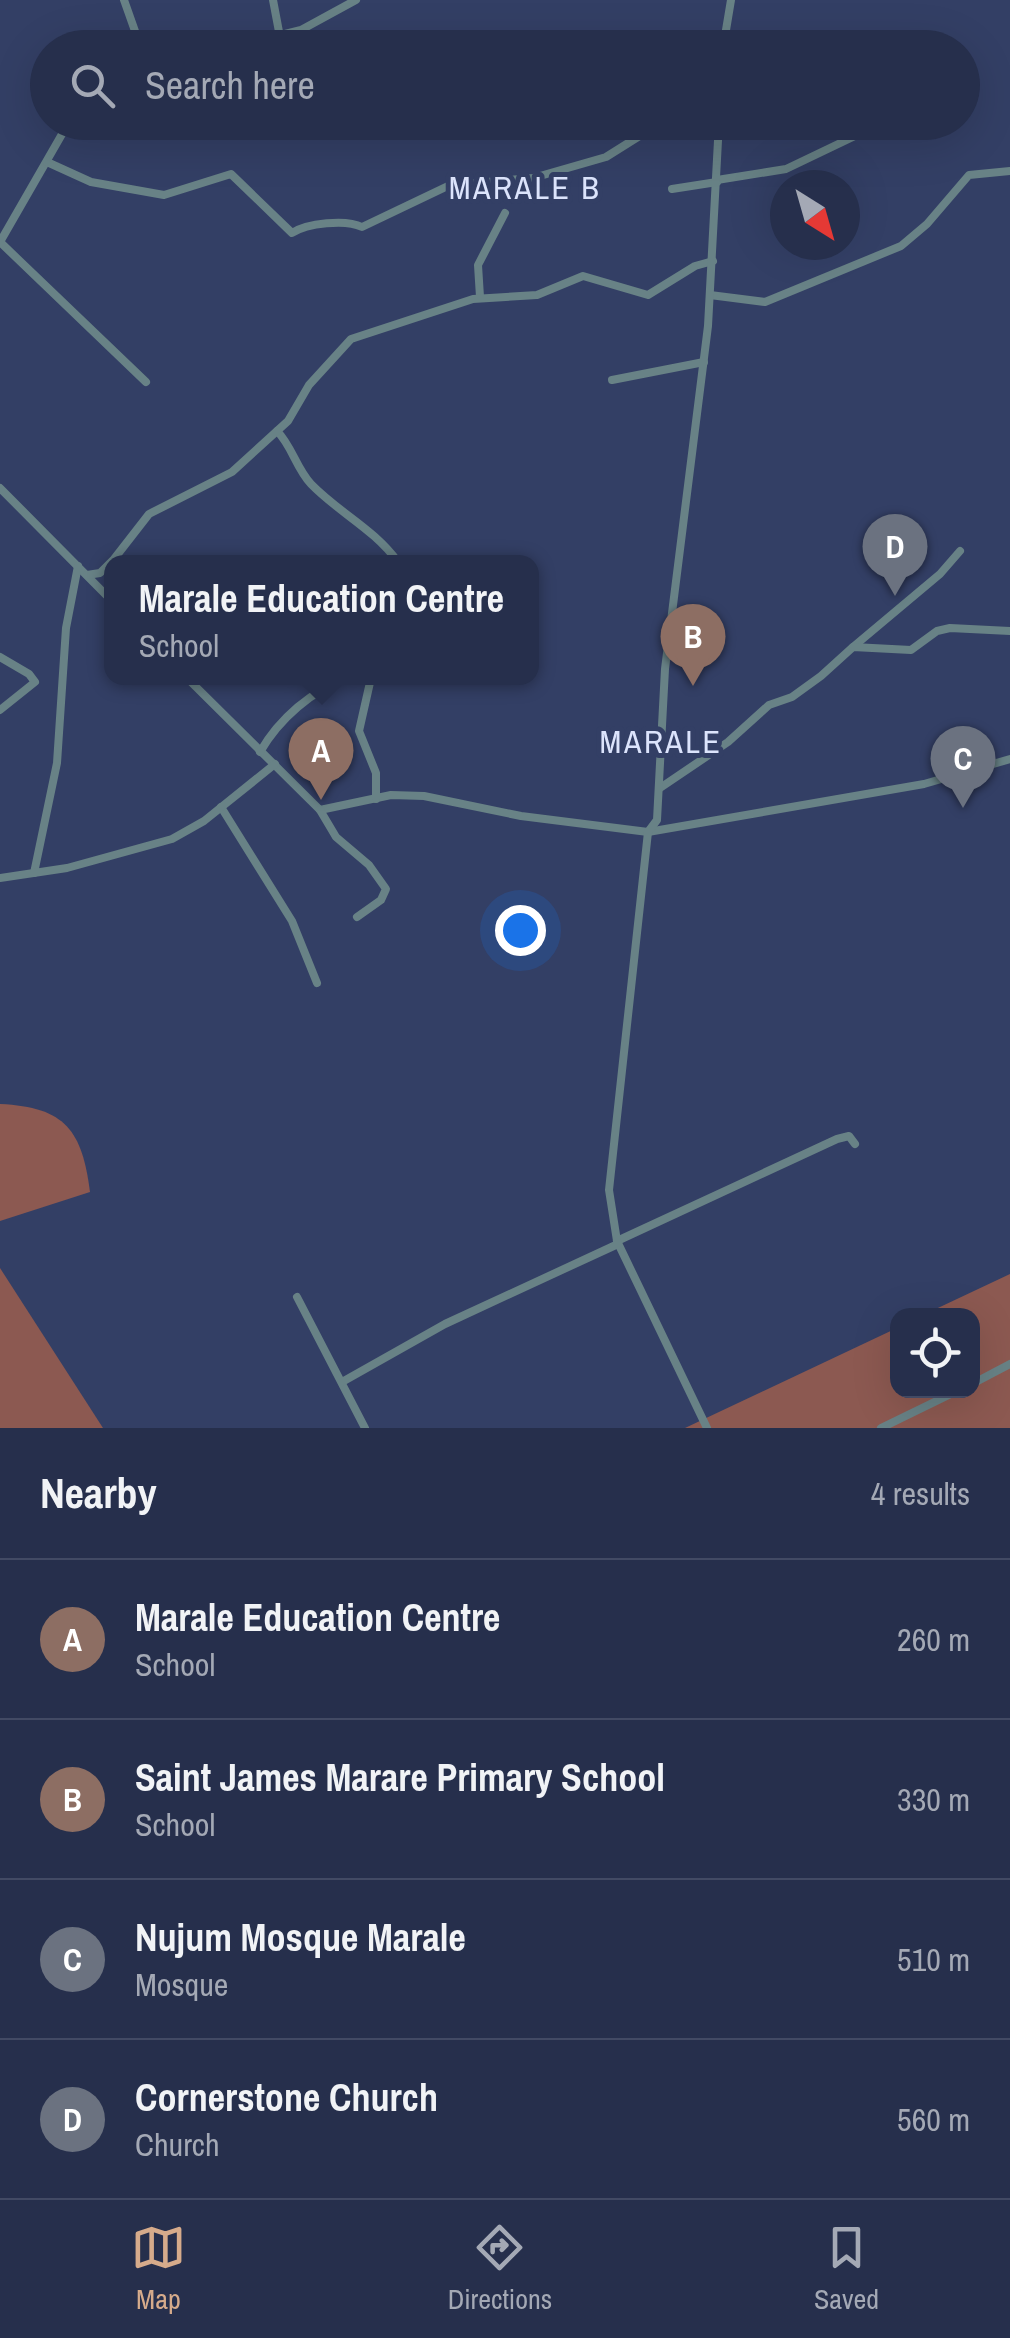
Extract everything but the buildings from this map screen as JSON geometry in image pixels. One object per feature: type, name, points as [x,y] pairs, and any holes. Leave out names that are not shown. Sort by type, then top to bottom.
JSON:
[{"type":"street","points":[[124,0],[135,30]]},
{"type":"street","points":[[273,0],[279,30]]},
{"type":"street","points":[[294,30],[356,0]]},
{"type":"street","points":[[725,30],[731,0]]},
{"type":"street","points":[[60,140],[0,242],[146,382]]},
{"type":"street","points":[[47,162],[91,182],[164,195],[232,174],[292,233],[301,227],[350,222],[362,227],[456,183],[528,180],[594,161],[636,140]]},
{"type":"street","points":[[707,1428],[617,1243],[609,1190],[648,832],[657,820],[665,669],[704,362],[718,140]]},
{"type":"street","points":[[672,188],[786,169],[847,140]]},
{"type":"street","points":[[710,295],[760,302],[791,293],[908,242],[969,175],[1010,171]]},
{"type":"street","points":[[480,296],[478,265],[505,212]]},
{"type":"street","points":[[117,555],[149,514],[232,472],[277,431],[346,342],[480,296],[537,295],[588,275],[648,295],[695,266],[713,261]]},
{"type":"street","points":[[612,380],[704,362]]},
{"type":"street","points":[[277,431],[308,480],[343,512],[366,525],[392,555]]},
{"type":"street","points":[[0,488],[104,593]]},
{"type":"street","points":[[660,788],[728,742],[769,705],[792,697],[821,676],[940,574],[960,551]]},
{"type":"street","points":[[34,874],[58,763],[66,628],[78,566]]},
{"type":"street","points":[[86,575],[104,569]]},
{"type":"street","points":[[852,648],[910,650],[937,631],[950,628],[1010,630]]},
{"type":"street","points":[[0,658],[29,674],[34,682],[0,710]]},
{"type":"street","points":[[194,685],[320,810],[336,837],[384,884],[381,900],[356,917]]},
{"type":"street","points":[[260,752],[290,715],[327,685]]},
{"type":"street","points":[[369,685],[359,731],[375,768],[376,799]]},
{"type":"street","points":[[320,810],[376,799],[424,796],[521,816],[648,832],[924,784],[1010,759]]},
{"type":"street","points":[[0,878],[34,874],[172,839],[275,764]]},
{"type":"street","points":[[221,807],[292,922],[316,983]]},
{"type":"street","points":[[342,1382],[445,1324],[837,1138],[850,1136],[855,1144]]},
{"type":"street","points":[[297,1297],[366,1428]]},
{"type":"street","points":[[980,1380],[1010,1364]]},
{"type":"street","points":[[881,1428],[943,1398]]},
{"type":"shaded area","points":[[0,1104],[41,1110],[67,1126],[82,1153],[90,1192],[0,1221]]},
{"type":"shaded area","points":[[0,1268],[103,1428],[0,1428]]},
{"type":"shaded area","points":[[1010,1274],[1010,1428],[685,1428],[890,1331],[890,1398],[980,1398],[980,1308],[938,1308]]},
{"type":"place","name":"Cornerstone Church","points":[[895,596]]},
{"type":"place","name":"Saint James Marare Primary School","points":[[693,686]]},
{"type":"place","name":"Marale Education Centre","points":[[321,800]]},
{"type":"place","name":"Nujum Mosque Marale","points":[[963,808]]},
{"type":"district","name":"MARALE B","points":[[525,187]]},
{"type":"district","name":"MARALE","points":[[661,741]]}]
